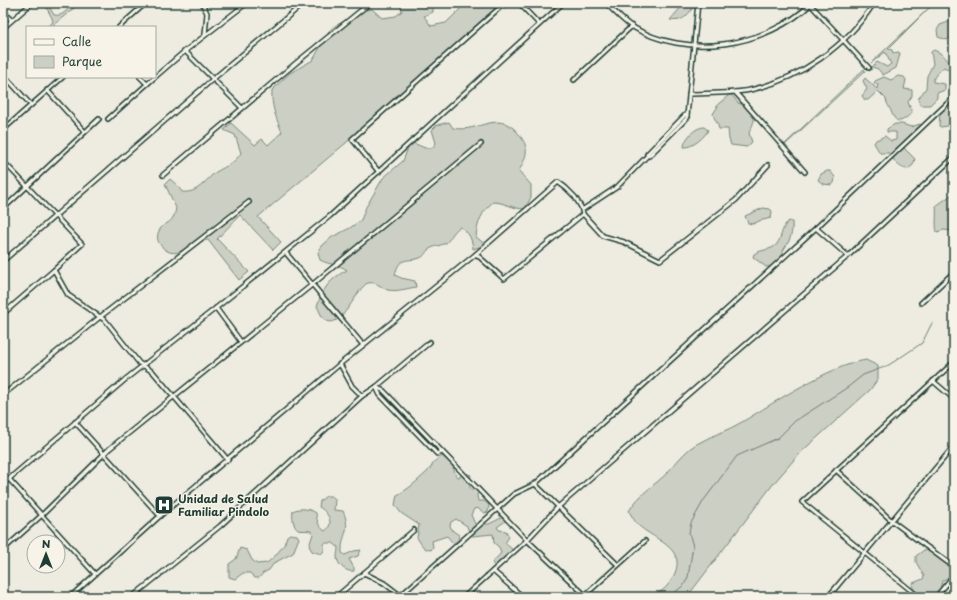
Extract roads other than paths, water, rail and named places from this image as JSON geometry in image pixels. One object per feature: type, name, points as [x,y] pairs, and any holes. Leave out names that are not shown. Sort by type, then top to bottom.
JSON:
[{"type":"street","points":[[3,28],[32,3]]},
{"type":"street","points":[[120,26],[146,3]]},
{"type":"street","points":[[202,3],[207,13],[205,35]]},
{"type":"street","points":[[156,76],[185,51],[247,3]]},
{"type":"street","points":[[3,261],[56,217],[213,79],[304,3]]},
{"type":"street","points":[[163,175],[370,3]]},
{"type":"street","points":[[379,172],[352,139],[505,3]]},
{"type":"street","points":[[519,3],[539,24]]},
{"type":"street","points":[[3,484],[143,365],[286,253],[379,172],[449,106],[563,3]]},
{"type":"street","points":[[606,3],[632,26],[667,40],[694,45],[723,44],[749,38],[788,22],[810,4],[869,68]]},
{"type":"street","points":[[582,210],[617,187],[687,116],[698,3]]},
{"type":"street","points":[[689,94],[735,92],[751,89],[798,72],[827,54],[844,41],[866,16],[874,3]]},
{"type":"street","points":[[3,11],[12,20]]},
{"type":"street","points":[[574,80],[632,26]]},
{"type":"street","points":[[185,51],[242,108]]},
{"type":"street","points":[[3,74],[31,105]]},
{"type":"street","points":[[3,130],[62,78]]},
{"type":"street","points":[[141,78],[146,84]]},
{"type":"street","points":[[108,119],[154,78]]},
{"type":"street","points":[[47,90],[85,132]]},
{"type":"street","points":[[735,92],[805,172]]},
{"type":"street","points":[[364,573],[384,582],[401,596],[514,494],[535,484],[816,228],[954,97]]},
{"type":"street","points":[[3,209],[99,119]]},
{"type":"street","points":[[3,550],[42,515],[104,454],[313,284],[480,144]]},
{"type":"street","points":[[464,597],[527,540],[558,507],[848,256],[954,157]]},
{"type":"street","points":[[3,161],[82,244],[3,314]]},
{"type":"street","points":[[70,597],[160,516],[340,364],[476,254],[558,182],[572,194],[583,214],[607,238],[624,242],[660,260],[736,200],[768,165]]},
{"type":"street","points":[[3,395],[100,317],[249,202]]},
{"type":"street","points":[[476,254],[504,279],[583,214]]},
{"type":"street","points":[[816,228],[848,256]]},
{"type":"street","points":[[286,253],[363,345]]},
{"type":"street","points":[[54,270],[68,295],[111,326],[139,363],[153,372],[228,460]]},
{"type":"street","points":[[921,303],[954,272]]},
{"type":"street","points":[[216,308],[241,342]]},
{"type":"street","points":[[132,597],[220,526],[362,396],[376,387],[430,342]]},
{"type":"street","points":[[919,597],[802,502],[954,362]]},
{"type":"street","points":[[340,364],[352,386],[362,396]]},
{"type":"street","points":[[933,381],[954,399]]},
{"type":"street","points":[[376,387],[384,391],[527,540],[584,596],[645,541]]},
{"type":"street","points":[[376,387],[380,395],[437,454],[442,452]]},
{"type":"street","points":[[76,422],[160,516]]},
{"type":"street","points":[[828,597],[954,446]]},
{"type":"street","points":[[836,470],[892,521],[954,567]]},
{"type":"street","points":[[9,479],[95,574]]},
{"type":"street","points":[[535,484],[618,565]]},
{"type":"street","points":[[336,597],[414,530]]},
{"type":"street","points":[[493,571],[523,597]]},
{"type":"street","points":[[936,597],[954,575]]},
{"type":"waterway","points":[[669,597],[684,585],[688,577],[693,546],[689,533],[691,523],[704,500],[737,456],[778,438],[795,421],[848,387],[863,375],[887,366],[922,343],[932,323]]},
{"type":"place","name":"Unidad de Salud Familiar Pindolo","points":[[164,505]]}]
